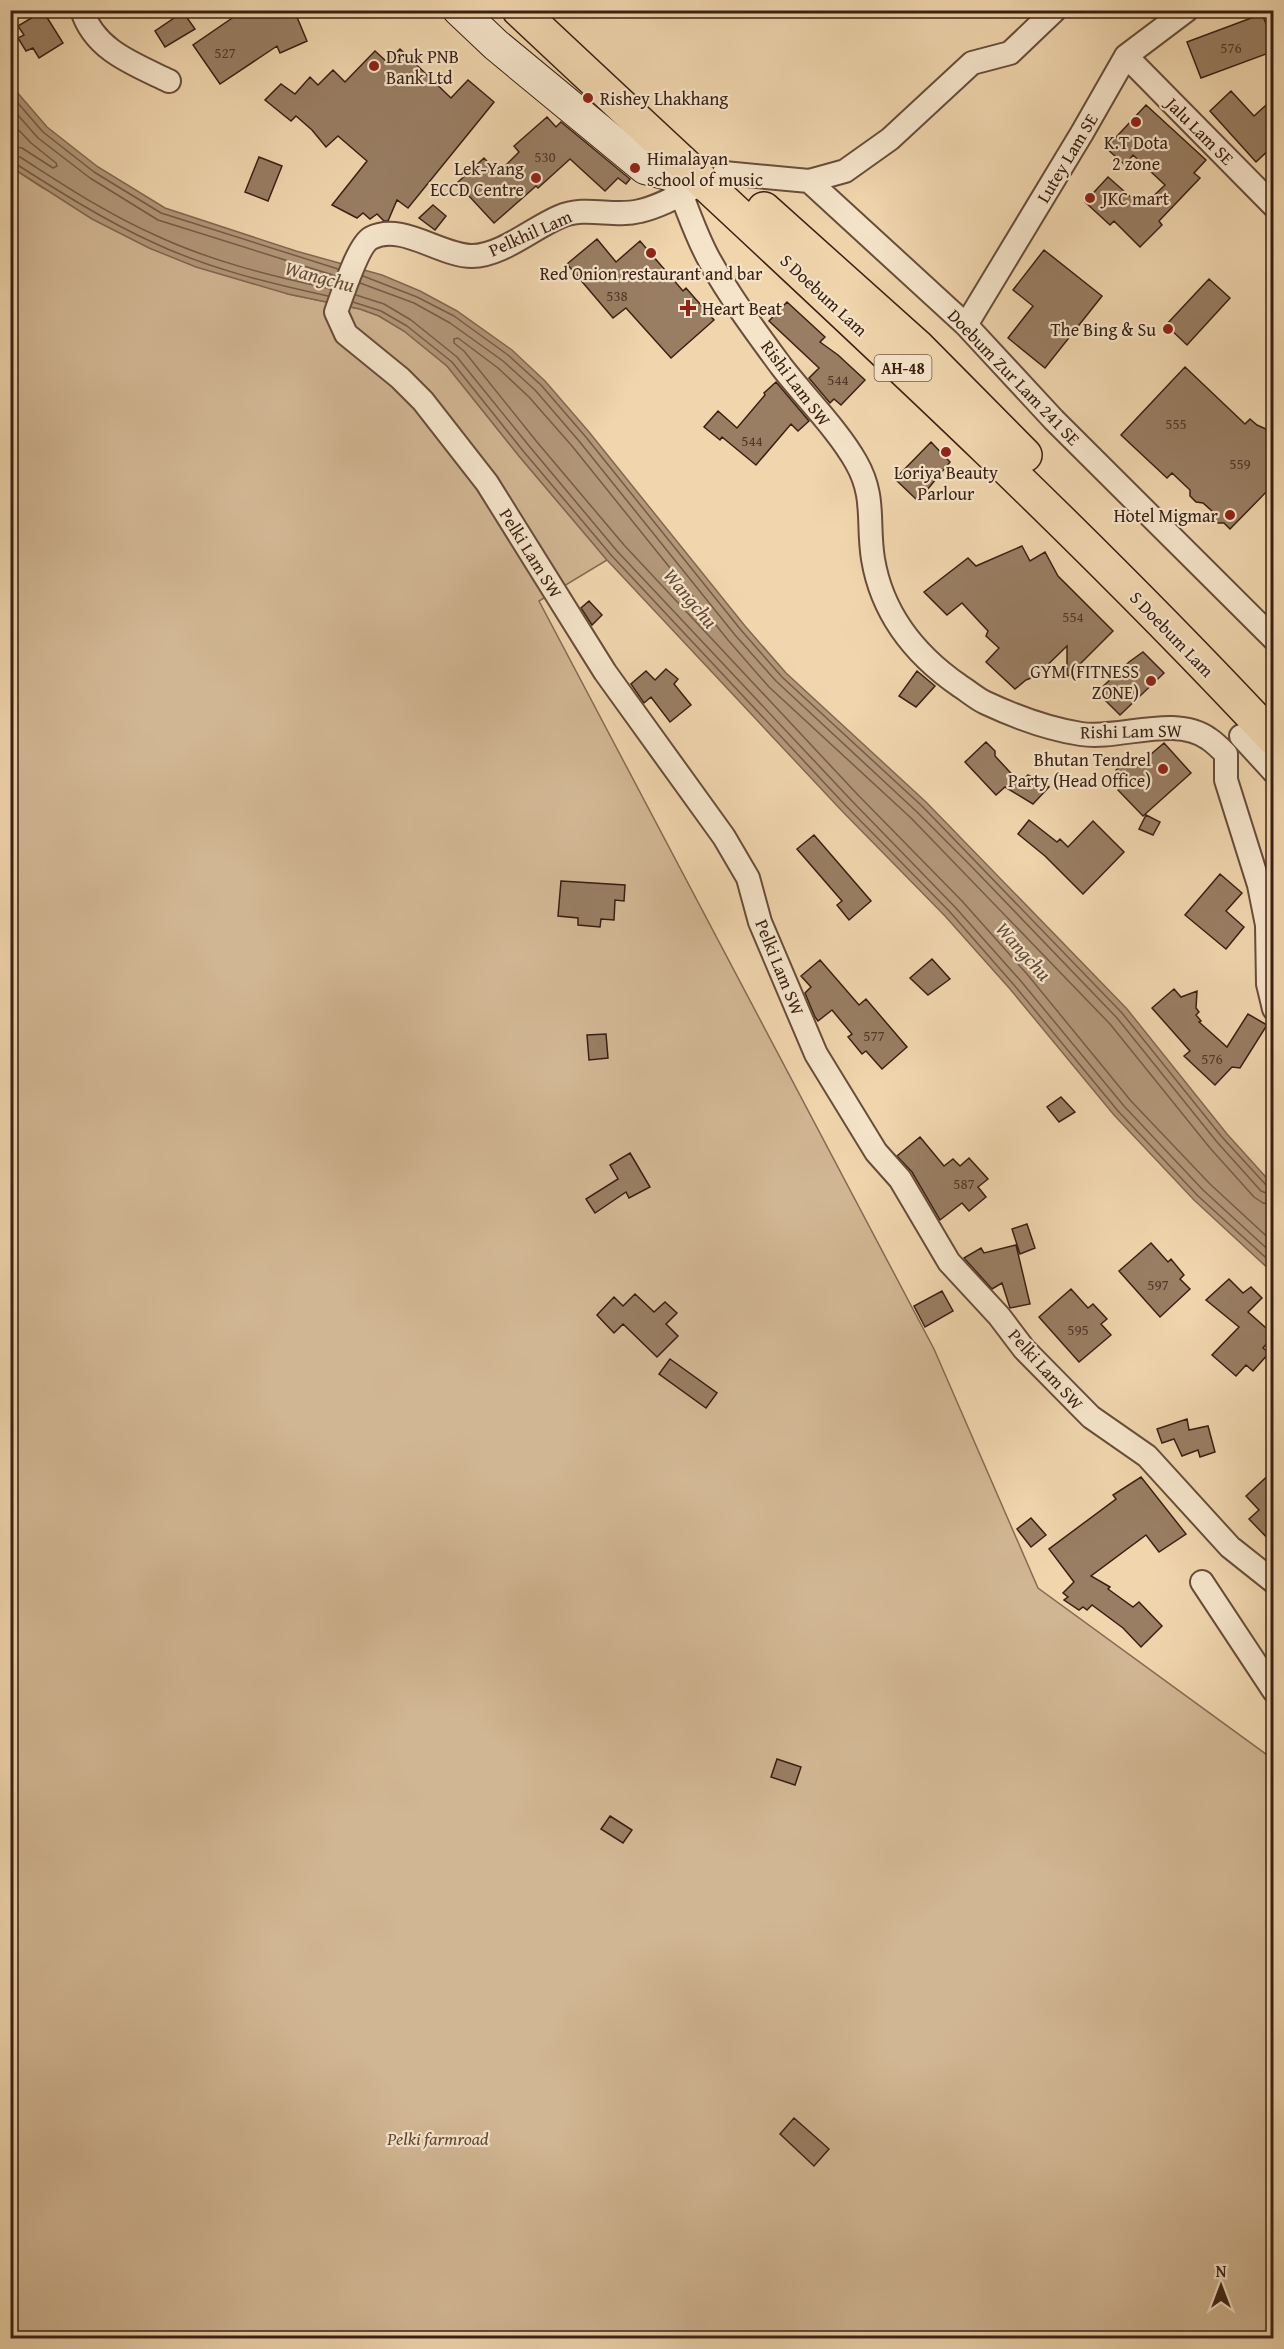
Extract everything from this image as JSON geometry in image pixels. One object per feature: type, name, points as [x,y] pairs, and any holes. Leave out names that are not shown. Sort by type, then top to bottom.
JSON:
[{"type":"highway","name":"S Doebum Lam","points":[[519,10],[703,184],[918,347],[1274,739]]},
{"type":"highway","name":"S Doebum Lam","points":[[553,10],[703,184]]},
{"type":"street","points":[[82,10],[94,35],[109,50],[169,81]]},
{"type":"street","points":[[459,10],[496,45],[645,168],[703,184],[809,181],[845,171],[881,146],[972,63],[1010,53],[1055,10]]},
{"type":"street","name":"Lutey Lam SE","points":[[966,325],[1076,144],[1126,56],[1187,10]]},
{"type":"street","name":"Jalu Lam SE","points":[[1126,56],[1271,198]]},
{"type":"street","name":"Doebum Zur Lam 241 SE","points":[[809,181],[966,325],[1054,420],[1274,639]]},
{"type":"street","name":"Pelkhil Lam","points":[[336,312],[368,239],[386,235],[408,236],[456,254],[475,256],[504,247],[526,233],[570,213],[582,210],[622,213],[641,211],[703,184]]},
{"type":"street","name":"Rishi Lam SW","points":[[703,184],[709,260],[780,364],[855,460],[867,483],[871,505],[871,540],[878,584],[901,632],[936,670],[984,702],[1036,724],[1082,734],[1128,733],[1170,727],[1208,737],[1226,754]]},
{"type":"street","name":"Pelki Lam SW","points":[[336,312],[346,334],[400,378],[423,401],[487,483],[605,672],[724,837],[748,878],[760,922],[816,1054],[876,1152],[900,1179],[949,1262],[999,1316],[1024,1349],[1091,1418],[1147,1456],[1230,1547],[1274,1582]]},
{"type":"street","points":[[1254,718],[1226,754],[1226,780],[1259,885],[1267,925],[1268,984],[1274,1009]]},
{"type":"street","points":[[1254,718],[1274,772]]},
{"type":"street","points":[[1202,1582],[1274,1691]]},
{"type":"green space","name":"Pelki farmroad","points":[[11,167],[43,188],[288,294],[360,309],[379,316],[404,331],[447,366],[607,560],[539,601],[934,1349],[1038,1588],[1274,1760],[1273,2338],[11,2338]]},
{"type":"water","name":"Wangchu","points":[[10,84],[47,127],[98,167],[165,208],[296,251],[382,275],[420,291],[457,311],[512,350],[545,381],[786,673],[926,802],[1127,1009],[1227,1134],[1273,1185],[1273,1273],[1194,1200],[1114,1115],[1010,989],[945,916],[842,811],[607,560],[447,366],[404,331],[379,316],[360,309],[288,294],[196,267],[149,248],[92,219],[11,167]]},
{"type":"building","points":[[244,10],[294,10],[307,41],[280,53],[277,46],[220,84],[193,45]]},
{"type":"building","points":[[43,11],[63,43],[39,58],[33,48],[26,51],[18,38],[24,35],[18,26]]},
{"type":"building","points":[[183,12],[195,29],[165,47],[155,31]]},
{"type":"building","points":[[1262,14],[1274,43],[1274,51],[1201,78],[1187,42]]},
{"type":"building","points":[[400,49],[451,98],[468,80],[494,102],[408,208],[397,200],[388,221],[384,221],[377,214],[370,219],[363,213],[357,218],[332,205],[367,161],[338,136],[326,147],[296,116],[291,121],[265,100],[281,84],[295,94],[310,77],[318,85],[333,70],[345,82],[375,51],[387,62]]},
{"type":"building","points":[[1231,91],[1254,116],[1274,98],[1274,145],[1256,162],[1210,111]]},
{"type":"building","points":[[1146,105],[1206,160],[1194,173],[1200,178],[1159,221],[1162,225],[1140,247],[1114,221],[1110,225],[1085,202],[1108,177],[1142,207],[1165,185],[1133,155],[1125,165],[1106,148]]},
{"type":"building","points":[[547,117],[556,127],[561,122],[630,179],[626,184],[618,178],[605,191],[570,159],[494,223],[457,183],[484,158],[498,173],[519,152],[514,146]]},
{"type":"building","points":[[259,157],[282,166],[268,201],[245,192]]},
{"type":"building","points":[[433,205],[446,216],[435,230],[419,218]]},
{"type":"building","points":[[597,239],[616,262],[640,241],[683,291],[686,288],[714,320],[671,358],[626,308],[613,318],[567,264]]},
{"type":"building","points":[[1044,250],[1102,296],[1045,368],[1008,338],[1033,306],[1013,290]]},
{"type":"building","points":[[1209,279],[1230,298],[1187,345],[1166,325]]},
{"type":"building","points":[[787,302],[825,337],[820,342],[865,380],[841,405],[834,399],[830,403],[809,378],[819,368],[769,321]]},
{"type":"building","points":[[1185,367],[1245,424],[1250,419],[1266,429],[1267,436],[1274,442],[1274,484],[1230,529],[1224,523],[1218,523],[1212,518],[1212,511],[1203,503],[1196,502],[1190,496],[1190,490],[1172,473],[1167,478],[1121,435]]},
{"type":"building","points":[[776,382],[809,421],[798,431],[791,424],[756,465],[722,437],[720,440],[704,427],[718,411],[737,428],[765,395],[764,393]]},
{"type":"building","points":[[931,442],[950,462],[918,501],[895,479]]},
{"type":"building","points":[[1022,546],[1030,561],[1045,552],[1058,576],[1113,631],[1067,677],[1067,646],[1036,676],[1026,680],[1015,689],[986,662],[999,648],[986,636],[988,631],[962,603],[947,615],[924,592],[968,558],[976,566]]},
{"type":"building","points":[[589,601],[602,615],[592,625],[581,608]]},
{"type":"building","points":[[1143,652],[1164,673],[1120,715],[1097,692]]},
{"type":"building","points":[[666,669],[678,679],[674,684],[691,705],[670,722],[651,697],[644,703],[631,684],[646,671],[655,680]]},
{"type":"building","points":[[917,671],[935,686],[916,707],[899,696]]},
{"type":"building","points":[[986,742],[995,751],[995,756],[1020,783],[1028,775],[1049,787],[1033,804],[1005,787],[996,795],[965,762]]},
{"type":"building","points":[[1164,743],[1191,773],[1143,816],[1118,790],[1127,782],[1116,770],[1128,760],[1136,767]]},
{"type":"building","points":[[1146,815],[1160,822],[1153,835],[1139,829]]},
{"type":"building","points":[[1029,820],[1057,842],[1060,839],[1068,847],[1093,821],[1124,852],[1083,894],[1045,856],[1018,834]]},
{"type":"building","points":[[814,835],[871,901],[849,920],[837,905],[842,901],[797,849]]},
{"type":"building","points":[[1220,874],[1242,893],[1226,911],[1244,927],[1226,949],[1185,915]]},
{"type":"building","points":[[561,881],[625,885],[624,901],[615,900],[614,920],[601,919],[600,927],[578,925],[578,918],[558,916]]},
{"type":"building","points":[[932,959],[950,979],[928,995],[910,978]]},
{"type":"building","points":[[820,960],[859,1005],[866,999],[907,1047],[882,1069],[866,1051],[862,1054],[848,1037],[852,1034],[832,1010],[818,1021],[815,1017],[805,993],[811,987],[801,976]]},
{"type":"building","points":[[1174,989],[1181,997],[1197,991],[1196,1008],[1199,1012],[1196,1015],[1201,1021],[1199,1022],[1227,1047],[1248,1014],[1267,1025],[1240,1068],[1232,1067],[1215,1085],[1184,1056],[1190,1051],[1152,1008]]},
{"type":"building","points":[[606,1034],[608,1058],[589,1060],[587,1035]]},
{"type":"building","points":[[1061,1097],[1075,1112],[1059,1122],[1047,1107]]},
{"type":"building","points":[[920,1137],[944,1166],[953,1159],[960,1166],[969,1158],[988,1179],[978,1187],[986,1197],[969,1211],[962,1203],[940,1220],[912,1172],[897,1156]]},
{"type":"building","points":[[630,1153],[650,1187],[629,1198],[626,1192],[595,1213],[586,1199],[618,1179],[610,1165]]},
{"type":"building","points":[[1027,1224],[1035,1248],[1020,1254],[1012,1229]]},
{"type":"building","points":[[1151,1243],[1168,1262],[1171,1259],[1184,1275],[1180,1279],[1190,1289],[1160,1317],[1119,1271]]},
{"type":"building","points":[[1016,1245],[1030,1304],[1010,1308],[1002,1283],[992,1289],[964,1258],[981,1248],[984,1253]]},
{"type":"building","points":[[1229,1279],[1243,1293],[1251,1287],[1262,1298],[1248,1312],[1274,1335],[1263,1348],[1269,1353],[1253,1371],[1246,1365],[1236,1376],[1212,1355],[1239,1327],[1206,1300]]},
{"type":"building","points":[[1071,1289],[1088,1308],[1093,1304],[1107,1319],[1101,1324],[1111,1335],[1079,1362],[1039,1317]]},
{"type":"building","points":[[942,1291],[953,1311],[925,1327],[914,1306]]},
{"type":"building","points":[[635,1294],[654,1312],[665,1302],[677,1313],[666,1324],[678,1336],[657,1357],[623,1324],[614,1333],[597,1315],[614,1297],[623,1306]]},
{"type":"building","points":[[670,1359],[717,1393],[706,1408],[659,1374]]},
{"type":"building","points":[[1187,1419],[1189,1430],[1208,1426],[1215,1452],[1200,1457],[1198,1450],[1182,1456],[1174,1439],[1162,1443],[1157,1429]]},
{"type":"building","points":[[1274,1470],[1274,1545],[1249,1519],[1259,1510],[1246,1496]]},
{"type":"building","points":[[1141,1477],[1186,1534],[1159,1552],[1146,1535],[1091,1576],[1110,1587],[1108,1589],[1133,1607],[1139,1602],[1162,1626],[1141,1647],[1123,1628],[1092,1605],[1087,1610],[1083,1607],[1079,1610],[1064,1600],[1068,1597],[1063,1593],[1074,1582],[1049,1549],[1116,1499],[1113,1495]]},
{"type":"building","points":[[1031,1518],[1046,1535],[1031,1547],[1017,1529]]},
{"type":"building","points":[[777,1759],[801,1767],[795,1785],[771,1777]]},
{"type":"building","points":[[610,1816],[632,1830],[623,1843],[601,1829]]},
{"type":"building","points":[[794,2118],[829,2149],[814,2166],[780,2134]]},
{"type":"place","name":"Druk PNB Bank Ltd","points":[[374,66]]},
{"type":"place","name":"Rishey Lhakhang","points":[[588,98]]},
{"type":"place","name":"K.T Dota 2 zone","points":[[1136,122]]},
{"type":"place","name":"Himalayan school of music","points":[[635,168]]},
{"type":"place","name":"Lek-Yang ECCD Centre","points":[[536,178]]},
{"type":"place","name":"JKC mart","points":[[1090,198]]},
{"type":"place","name":"Red Onion restaurant and bar","points":[[651,253]]},
{"type":"place","name":"Heart Beat","points":[[688,308]]},
{"type":"place","name":"The Bing & Su","points":[[1168,329]]},
{"type":"place","name":"Loriya Beauty Parlour","points":[[946,452]]},
{"type":"place","name":"Hotel Migmar","points":[[1230,515]]},
{"type":"place","name":"GYM (FITNESS ZONE)","points":[[1151,681]]},
{"type":"place","name":"Bhutan Tendrel Party (Head Office)","points":[[1163,769]]}]
